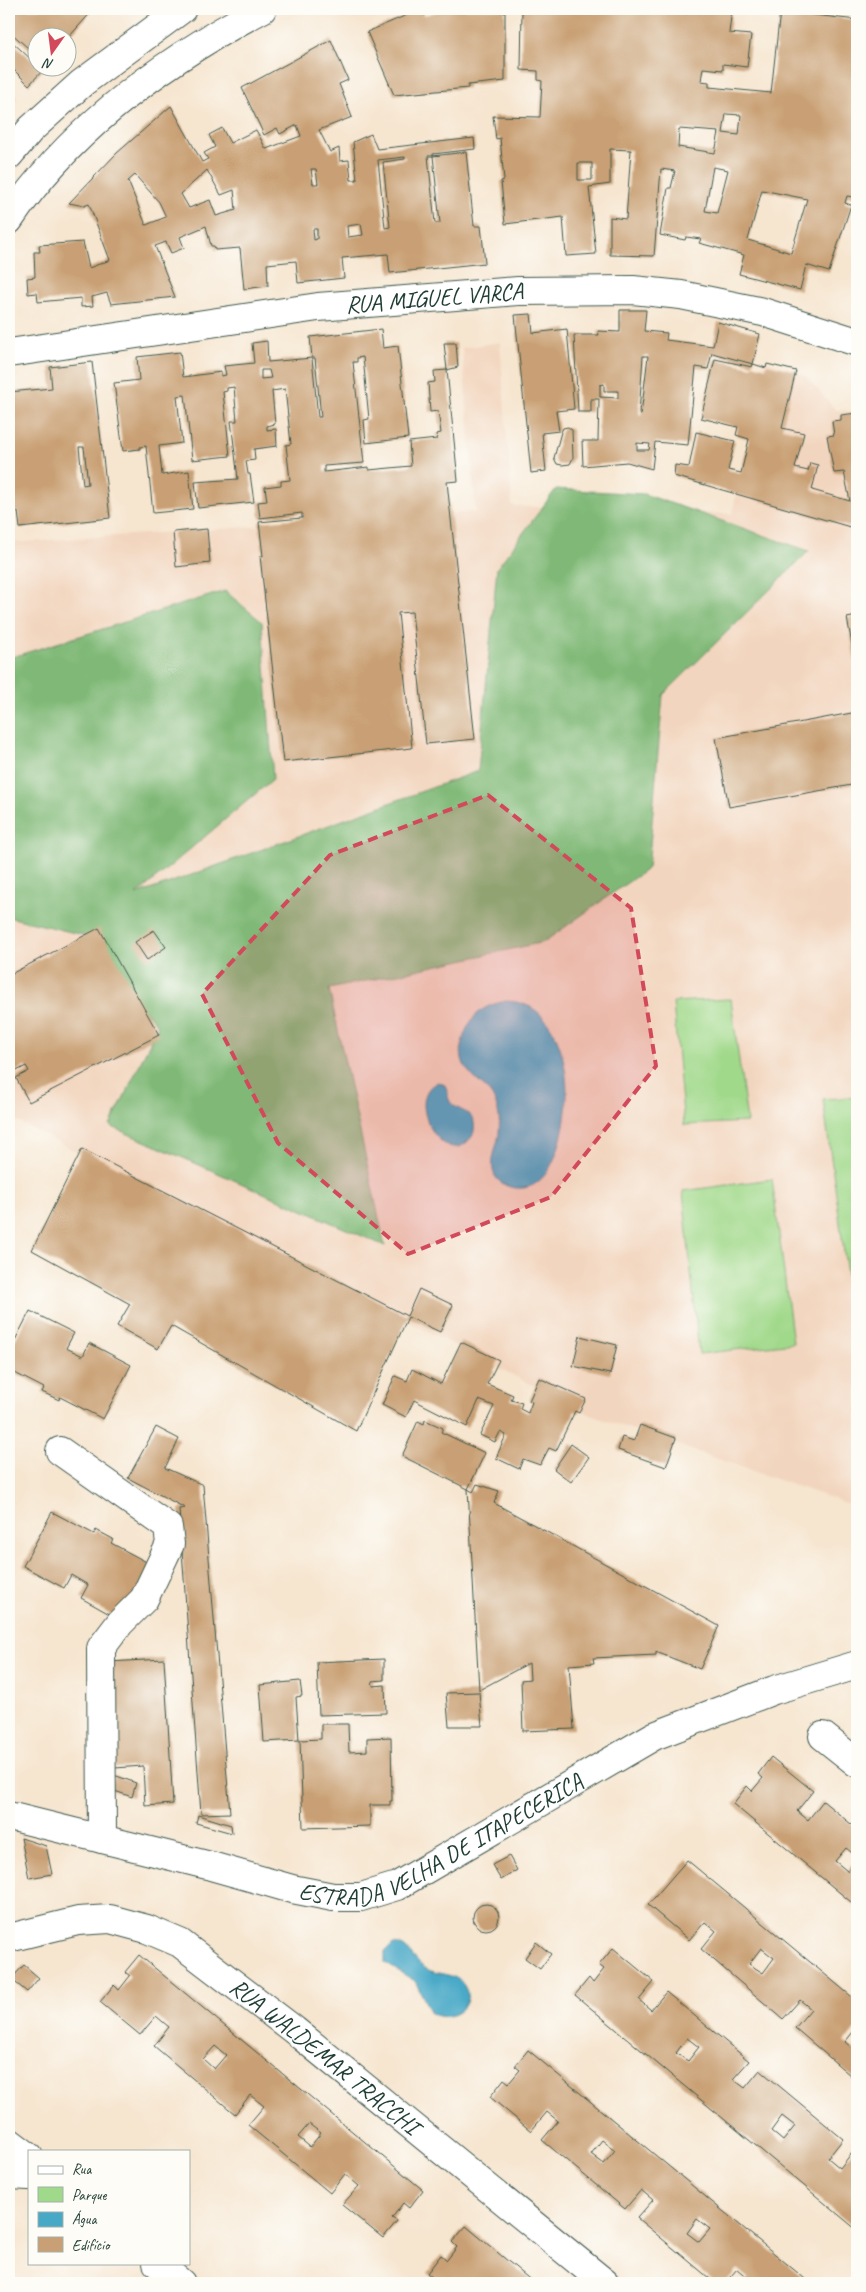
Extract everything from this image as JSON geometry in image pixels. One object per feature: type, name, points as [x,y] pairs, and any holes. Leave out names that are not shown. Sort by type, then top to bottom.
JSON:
[{"type":"street","points":[[9,220],[29,190],[105,112],[185,54],[262,9]]},
{"type":"street","points":[[9,155],[31,129],[82,83],[178,10]]},
{"type":"street","name":"RUA MIGUEL VARCA","points":[[9,352],[318,308],[518,291],[634,290],[681,296],[763,312],[857,342]]},
{"type":"street","points":[[60,1451],[168,1527],[170,1544],[144,1599],[120,1623],[101,1648],[102,1839]]},
{"type":"street","name":"ESTRADA VELHA DE ITAPECERICA","points":[[9,1816],[211,1866],[292,1889],[333,1896],[361,1897],[397,1886],[654,1736],[774,1690],[857,1665]]},
{"type":"street","points":[[824,1736],[857,1763]]},
{"type":"street","name":"RUA WALDEMAR TRACCHI","points":[[9,1938],[78,1921],[110,1920],[147,1929],[180,1943],[294,2030],[605,2283]]},
{"type":"street","points":[[9,2142],[28,2157]]},
{"type":"street","points":[[9,2175],[28,2176]]},
{"type":"street","points":[[159,2264],[181,2283]]},
{"type":"highlighted area","points":[[488,795],[631,908],[656,1066],[551,1197],[408,1254],[278,1143],[202,994],[330,855]]},
{"type":"shaded area","points":[[500,342],[512,506],[732,514],[765,360],[804,375],[836,410],[857,412],[857,1507],[593,1416],[9,1117],[9,543],[476,512],[462,348]]},
{"type":"green space","points":[[556,489],[644,494],[809,551],[663,695],[648,868],[544,942],[329,989],[385,1246],[110,1126],[158,1026],[83,935],[9,917],[9,658],[225,591],[262,622],[273,779],[136,895],[478,771],[497,568]]},
{"type":"green space","points":[[731,999],[747,1122],[684,1125],[673,1002]]},
{"type":"green space","points":[[857,1097],[857,1347],[823,1099]]},
{"type":"green space","points":[[772,1179],[793,1343],[699,1354],[683,1191]]},
{"type":"water","points":[[506,1001],[522,1003],[535,1010],[546,1020],[560,1047],[564,1063],[567,1094],[565,1121],[557,1153],[550,1167],[541,1179],[530,1186],[517,1188],[505,1185],[495,1176],[493,1171],[494,1154],[499,1132],[497,1109],[489,1092],[466,1068],[461,1054],[463,1039],[473,1018],[488,1007]]},
{"type":"water","points":[[438,1082],[445,1085],[451,1103],[467,1113],[474,1122],[472,1136],[459,1147],[449,1146],[439,1139],[425,1115],[424,1102],[428,1090]]},
{"type":"water","points":[[393,1944],[407,1950],[425,1968],[460,1980],[467,1991],[465,2005],[454,2014],[447,2016],[431,2013],[415,1981],[385,1963],[385,1952]]},
{"type":"building","points":[[9,9],[94,9],[77,28],[28,28],[28,48],[9,31]]},
{"type":"building","points":[[421,9],[424,15],[448,9],[505,9],[505,81],[468,85],[468,88],[394,95],[367,32]]},
{"type":"building","points":[[522,9],[732,9],[729,33],[751,35],[747,67],[723,64],[723,70],[703,68],[701,81],[709,82],[709,87],[771,93],[780,11],[857,20],[857,193],[854,197],[847,196],[845,203],[851,205],[829,272],[806,265],[800,290],[739,274],[744,255],[699,243],[701,239],[686,237],[685,240],[660,235],[668,188],[671,188],[675,171],[661,169],[654,256],[610,255],[610,217],[626,219],[631,150],[610,149],[610,184],[589,187],[596,254],[566,256],[563,217],[505,224],[501,181],[504,180],[500,138],[496,139],[493,116],[540,117],[542,81],[538,80],[538,71],[521,70]],"holes":[[[726,114],[741,115],[739,135],[723,133]],[[679,129],[719,132],[715,153],[678,147]],[[578,163],[592,163],[592,180],[578,180]],[[713,167],[728,170],[717,213],[705,211]],[[762,190],[807,199],[791,253],[748,240]]]},
{"type":"building","points":[[9,39],[28,56],[28,78],[36,78],[29,85],[9,65]]},
{"type":"building","points":[[331,40],[348,80],[339,84],[352,117],[319,130],[330,152],[339,148],[340,161],[349,160],[351,180],[357,180],[353,142],[371,134],[377,149],[474,138],[475,149],[433,154],[433,156],[466,152],[474,226],[481,226],[485,263],[390,273],[388,254],[342,258],[344,278],[298,283],[296,261],[267,264],[268,286],[244,289],[240,248],[215,250],[214,246],[211,246],[206,226],[180,237],[184,248],[171,253],[166,242],[155,246],[175,297],[111,304],[107,293],[92,297],[93,306],[81,307],[81,298],[38,302],[37,293],[28,294],[27,278],[35,277],[34,252],[40,252],[39,245],[83,242],[89,268],[110,260],[89,204],[84,206],[69,203],[117,153],[171,106],[202,162],[208,159],[204,153],[215,147],[209,135],[222,128],[230,143],[256,130],[266,149],[301,136],[297,125],[280,134],[277,128],[264,135],[242,88]],"holes":[[[428,156],[433,156],[440,223],[435,223]],[[405,157],[405,159],[383,162],[390,227],[385,228],[378,160]],[[311,169],[316,169],[318,184],[313,184]],[[207,170],[221,195],[234,190],[236,210],[216,216],[210,200],[189,208],[181,194]],[[135,175],[159,202],[166,217],[146,225],[128,181]],[[361,224],[363,235],[348,237],[347,226]],[[313,229],[317,229],[317,239],[314,240]]]},
{"type":"building","points":[[9,92],[16,98],[9,106]]},
{"type":"building","points":[[620,310],[646,310],[644,331],[667,333],[666,340],[713,346],[718,322],[760,334],[753,364],[712,353],[708,369],[696,367],[688,445],[655,442],[652,469],[627,462],[583,466],[582,441],[598,441],[599,399],[591,399],[591,412],[578,412],[574,335],[599,335],[598,331],[620,332]],"holes":[[[643,356],[648,356],[641,415],[639,414]],[[604,384],[604,391],[618,391],[618,398],[600,397],[600,385]],[[637,443],[650,444],[649,450],[637,450]]]},
{"type":"building","points":[[531,314],[533,333],[567,329],[574,409],[556,411],[559,431],[542,433],[546,471],[531,473],[515,315]]},
{"type":"building","points":[[381,329],[383,348],[398,346],[408,438],[366,443],[364,420],[369,419],[363,357],[357,358],[357,362],[353,362],[364,463],[324,466],[324,472],[369,467],[369,470],[411,466],[409,442],[437,439],[436,434],[441,433],[438,411],[430,412],[428,383],[435,382],[434,371],[447,370],[458,481],[447,482],[475,739],[426,744],[412,612],[398,613],[412,748],[283,762],[260,556],[263,556],[259,522],[302,518],[302,513],[260,518],[258,502],[267,501],[265,487],[281,485],[281,481],[290,480],[286,445],[291,444],[285,389],[272,391],[275,424],[267,426],[267,430],[276,429],[277,446],[254,449],[255,460],[246,461],[254,502],[198,508],[195,482],[238,479],[231,421],[237,421],[234,387],[227,388],[227,391],[223,392],[230,456],[192,460],[185,395],[177,396],[182,443],[159,446],[162,475],[189,471],[193,509],[153,513],[146,446],[140,447],[140,449],[123,451],[114,383],[139,380],[137,357],[180,352],[183,377],[221,372],[221,376],[226,375],[224,366],[254,363],[252,343],[267,341],[268,362],[312,358],[310,337]],"holes":[[[312,358],[315,358],[321,417],[318,417]],[[261,370],[269,370],[271,378],[261,379]]]},
{"type":"building","points":[[444,343],[456,343],[458,367],[447,370]]},
{"type":"building","points":[[715,359],[752,367],[753,364],[766,368],[767,364],[796,371],[782,428],[804,433],[795,468],[808,471],[810,463],[818,465],[812,490],[850,501],[844,472],[834,473],[827,436],[834,435],[832,421],[841,420],[841,415],[857,413],[857,529],[674,476],[675,465],[689,467],[696,432],[735,441],[728,470],[741,473],[749,439],[736,435],[738,427],[701,418]]},
{"type":"building","points":[[92,362],[110,518],[20,528],[18,512],[9,513],[9,392],[52,388],[50,367]],"holes":[[[79,447],[84,447],[88,484],[83,485]]]},
{"type":"building","points":[[568,427],[572,430],[573,458],[570,464],[557,464],[554,458],[561,432],[563,428]]},
{"type":"building","points":[[207,529],[210,563],[176,567],[173,532]]},
{"type":"building","points":[[857,616],[857,665],[856,665],[847,618]]},
{"type":"building","points":[[857,712],[857,784],[729,807],[716,738]]},
{"type":"building","points":[[99,928],[159,1035],[29,1102],[16,1078],[29,1071],[26,1066],[9,1075],[9,975]]},
{"type":"building","points":[[154,930],[166,947],[147,960],[135,942]]},
{"type":"building","points":[[82,1149],[407,1316],[419,1289],[453,1305],[440,1332],[408,1317],[356,1431],[171,1326],[158,1349],[117,1326],[130,1304],[32,1250]]},
{"type":"building","points":[[30,1311],[74,1333],[66,1348],[83,1356],[89,1343],[131,1365],[103,1419],[60,1397],[59,1400],[42,1392],[44,1388],[9,1370],[9,1352]]},
{"type":"building","points":[[580,1336],[617,1345],[610,1374],[573,1366]]},
{"type":"building","points":[[461,1342],[499,1360],[487,1384],[513,1395],[511,1400],[522,1403],[520,1409],[528,1413],[532,1402],[529,1401],[539,1378],[586,1399],[579,1413],[575,1411],[556,1451],[549,1448],[540,1465],[523,1459],[519,1469],[496,1458],[506,1435],[500,1432],[495,1442],[480,1435],[494,1406],[479,1400],[467,1427],[414,1400],[406,1417],[382,1405],[395,1376],[407,1381],[412,1369],[441,1384]]},
{"type":"building","points":[[425,1420],[443,1428],[441,1432],[485,1453],[468,1489],[402,1456],[418,1421],[424,1424]]},
{"type":"building","points":[[640,1425],[676,1438],[666,1467],[618,1450],[622,1437],[634,1441]]},
{"type":"building","points":[[156,1427],[179,1439],[165,1468],[203,1485],[230,1813],[201,1814],[179,1509],[185,1508],[128,1478]]},
{"type":"building","points":[[571,1444],[589,1457],[571,1482],[554,1469]]},
{"type":"building","points":[[477,1484],[499,1491],[494,1503],[719,1626],[700,1669],[656,1652],[656,1655],[593,1658],[594,1663],[569,1665],[574,1729],[523,1731],[521,1680],[530,1679],[529,1663],[479,1690],[468,1489],[473,1492]]},
{"type":"building","points":[[52,1512],[94,1534],[96,1530],[113,1539],[111,1543],[152,1565],[122,1621],[81,1598],[88,1585],[71,1575],[64,1588],[23,1566]]},
{"type":"building","points":[[164,1659],[173,1804],[145,1806],[143,1766],[115,1768],[108,1662]]},
{"type":"building","points":[[384,1659],[384,1680],[372,1681],[373,1686],[385,1685],[386,1713],[319,1715],[317,1662]]},
{"type":"building","points":[[300,1681],[302,1696],[296,1697],[299,1740],[264,1742],[260,1685]]},
{"type":"building","points":[[479,1692],[482,1726],[449,1726],[446,1693]]},
{"type":"building","points":[[321,1724],[348,1724],[349,1752],[367,1751],[367,1738],[391,1737],[392,1801],[390,1801],[390,1805],[370,1805],[370,1826],[303,1828],[300,1740],[321,1739]]},
{"type":"building","points":[[771,1757],[813,1791],[797,1811],[808,1820],[823,1801],[857,1829],[857,1857],[846,1848],[835,1861],[847,1871],[857,1858],[857,1907],[733,1804],[747,1786],[752,1791],[763,1778],[758,1774]]},
{"type":"building","points":[[114,1775],[136,1783],[132,1797],[109,1789]]},
{"type":"building","points":[[198,1815],[231,1825],[232,1833],[196,1823]]},
{"type":"building","points":[[21,1838],[46,1846],[52,1874],[29,1878]]},
{"type":"building","points":[[509,1856],[517,1870],[501,1880],[492,1865]]},
{"type":"building","points":[[687,1860],[857,2001],[857,2027],[845,2042],[857,2052],[857,2081],[795,2028],[811,2009],[800,2000],[783,2019],[701,1949],[716,1931],[705,1922],[689,1940],[648,1905]],"holes":[[[761,1948],[774,1958],[763,1973],[749,1964]]]},
{"type":"building","points":[[486,1904],[495,1908],[499,1917],[495,1926],[486,1930],[477,1926],[473,1917],[477,1908]]},
{"type":"building","points":[[536,1942],[551,1954],[540,1969],[525,1958]]},
{"type":"building","points":[[613,1948],[654,1982],[639,2000],[651,2010],[666,1992],[749,2061],[733,2079],[745,2088],[760,2070],[843,2139],[828,2158],[840,2168],[855,2149],[857,2151],[857,2230],[575,1995],[589,1978],[593,1983],[604,1969],[599,1965]],"holes":[[[687,2038],[699,2047],[688,2061],[676,2053]],[[782,2116],[795,2126],[783,2141],[771,2131]]]},
{"type":"building","points":[[139,1955],[423,2190],[409,2208],[403,2203],[392,2218],[397,2221],[383,2238],[342,2205],[359,2186],[345,2174],[330,2193],[248,2125],[264,2106],[250,2095],[235,2114],[154,2046],[169,2027],[156,2016],[140,2035],[100,2002],[114,1985],[119,1990],[130,1976],[125,1972]],"holes":[[[215,2046],[226,2055],[214,2069],[203,2059]],[[309,2124],[321,2133],[310,2147],[298,2137]]]},
{"type":"building","points":[[24,1965],[39,1978],[27,1992],[11,1979]]},
{"type":"building","points":[[528,2050],[810,2283],[744,2283],[748,2278],[737,2269],[725,2283],[715,2283],[637,2218],[653,2200],[641,2190],[625,2209],[542,2140],[558,2121],[547,2112],[531,2131],[490,2097],[504,2079],[509,2083],[520,2070],[515,2066]],"holes":[[[602,2140],[615,2150],[604,2164],[591,2154]],[[697,2219],[710,2229],[699,2242],[687,2233]]]},
{"type":"building","points":[[466,2226],[534,2283],[439,2283],[427,2273],[441,2255],[447,2260],[457,2247],[452,2242]]}]
